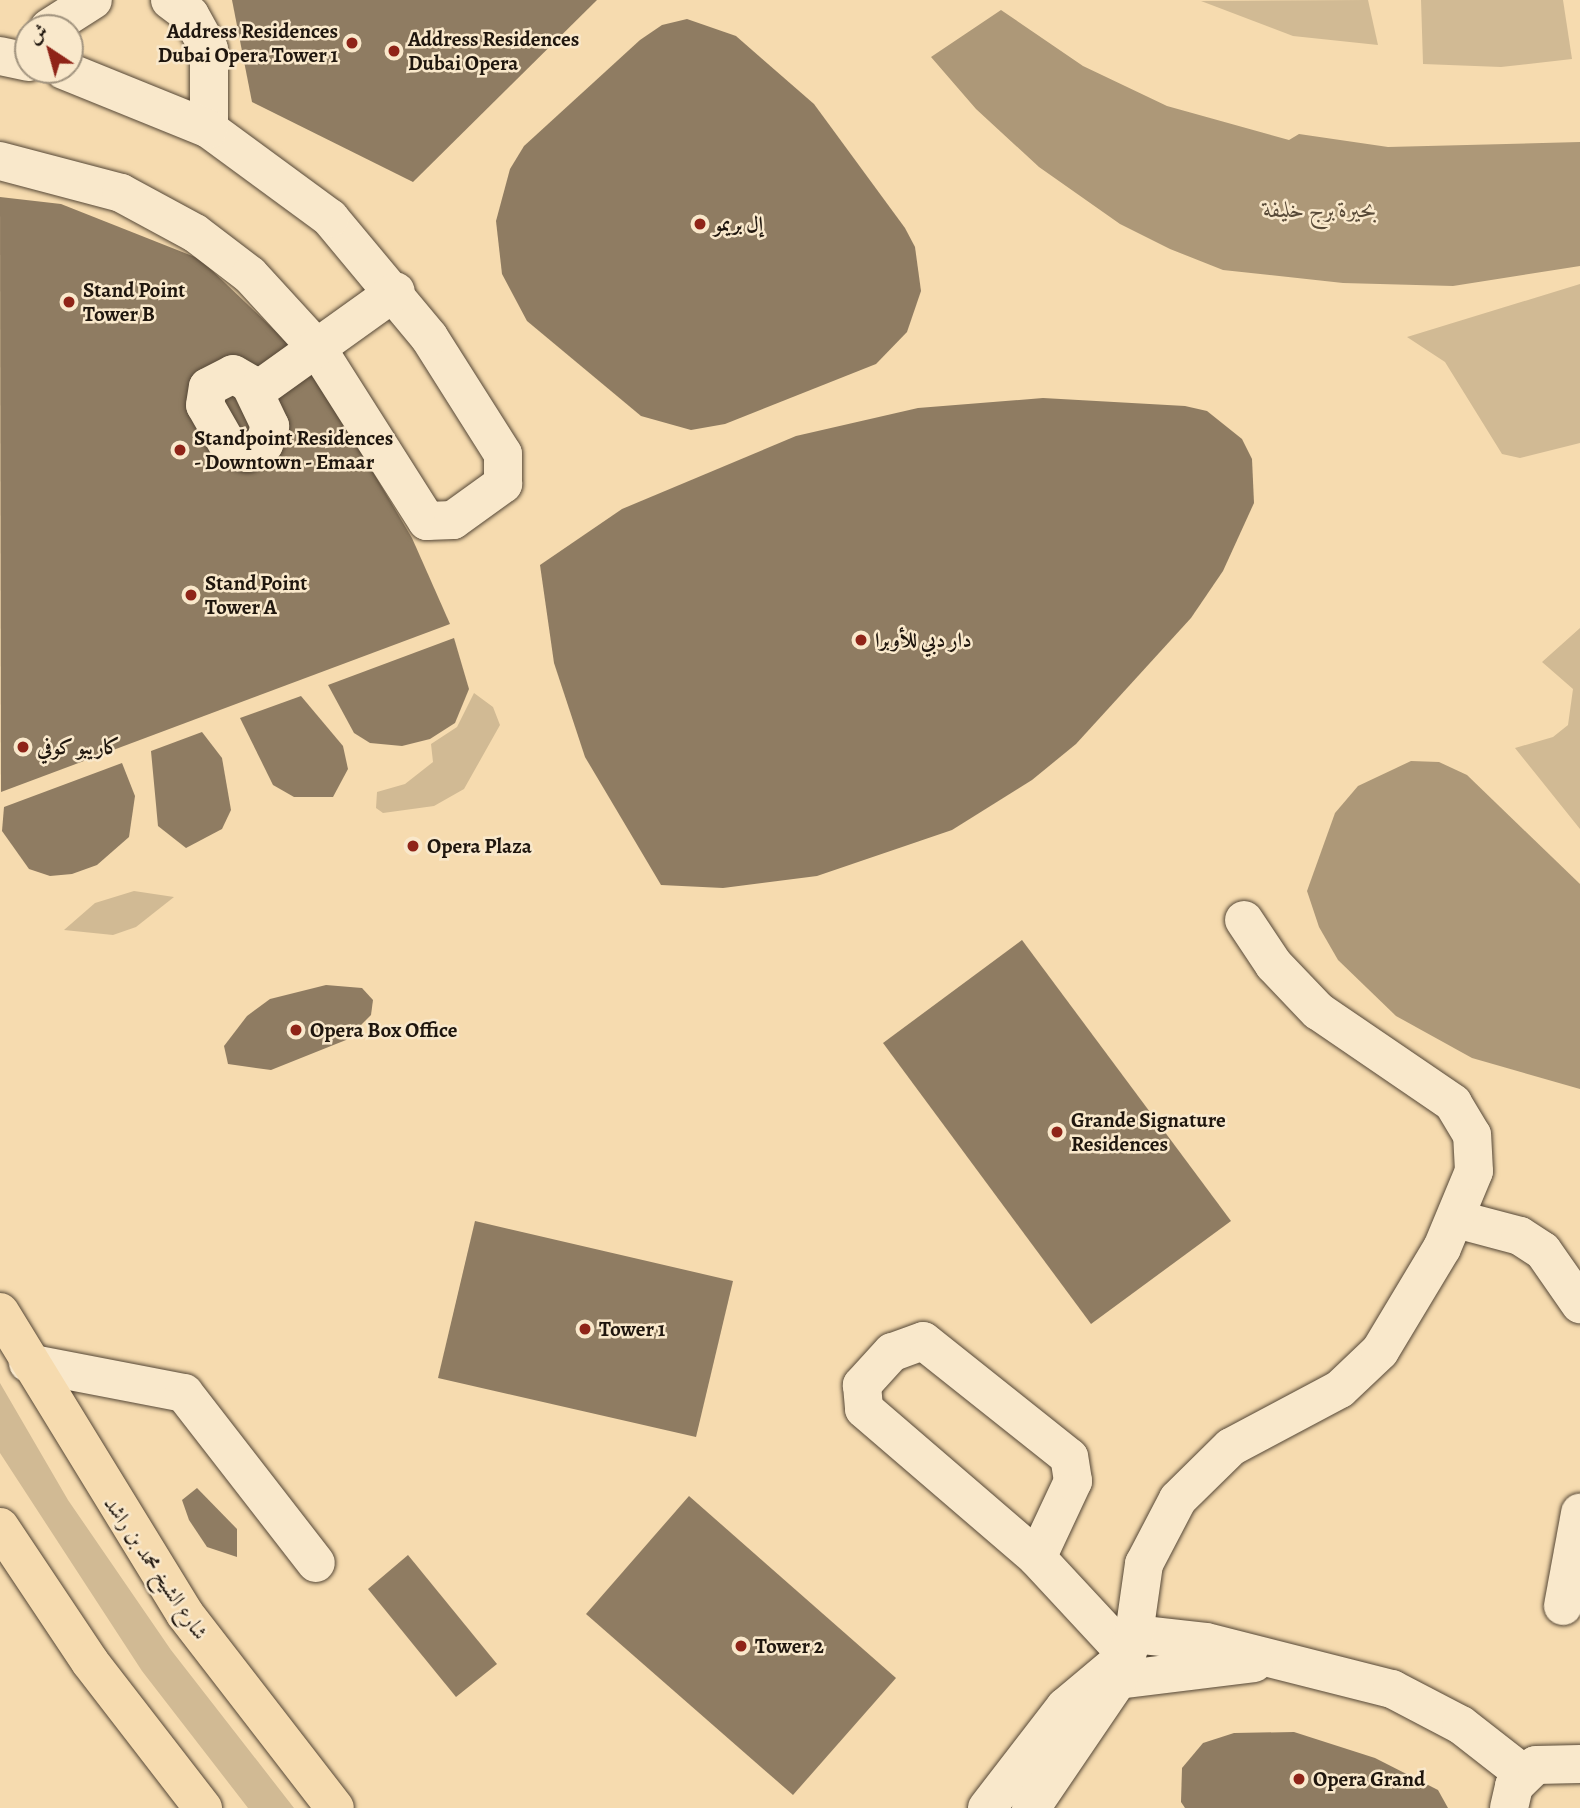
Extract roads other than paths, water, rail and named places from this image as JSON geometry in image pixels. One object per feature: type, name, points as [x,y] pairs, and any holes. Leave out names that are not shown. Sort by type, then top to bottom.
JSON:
[{"type":"main road","name":"شارع الشيخ محمد بن راشد","points":[[0,1312],[28,1363],[185,1614],[335,1808]]},
{"type":"main road","points":[[0,1527],[90,1662],[203,1808]]},
{"type":"street","points":[[71,14],[93,0]]},
{"type":"street","points":[[170,0],[190,15],[209,48],[209,129]]},
{"type":"street","points":[[0,161],[80,178],[177,222],[250,275],[317,348],[427,521],[444,524],[497,491],[507,474],[502,454],[396,291],[303,194],[209,129],[84,78]]},
{"type":"street","points":[[255,392],[396,291]]},
{"type":"street","points":[[1031,1808],[1126,1656],[1144,1564],[1178,1499],[1231,1447],[1317,1403],[1361,1371],[1395,1329],[1457,1219],[1474,1171],[1465,1118],[1439,1092],[1318,1011],[1274,965],[1244,920]]},
{"type":"street","points":[[1457,1219],[1520,1236],[1543,1251],[1580,1304]]},
{"type":"street","points":[[1037,1558],[1073,1481],[1069,1457],[923,1340],[892,1352],[862,1385],[864,1409],[1037,1558],[1126,1656]]},
{"type":"street","points":[[28,1363],[184,1393],[316,1563]]},
{"type":"street","points":[[1563,1606],[1580,1513]]},
{"type":"street","points":[[986,1808],[1065,1707],[1126,1656],[1277,1660],[1392,1689],[1461,1726],[1516,1791],[1551,1760],[1580,1764]]},
{"type":"water","name":"بحيرة برج خليفة","points":[[1001,10],[1083,66],[1167,106],[1289,140],[1299,134],[1388,147],[1580,142],[1580,266],[1453,286],[1343,283],[1223,270],[1170,249],[1120,224],[1039,167],[976,109],[931,57]]},
{"type":"water","points":[[1411,761],[1439,762],[1467,775],[1580,884],[1580,1089],[1472,1058],[1396,1016],[1338,960],[1319,927],[1307,891],[1335,813],[1358,786]]},
{"type":"place","name":"Address Residences Dubai Opera Tower 1","points":[[352,43]]},
{"type":"place","name":"Address Residences Dubai Opera","points":[[394,51]]},
{"type":"place","name":"إل بريمو","points":[[700,224]]},
{"type":"place","name":"Stand Point Tower B","points":[[69,302]]},
{"type":"place","name":"Standpoint Residences - Downtown - Emaar","points":[[180,450]]},
{"type":"place","name":"Stand Point Tower A","points":[[191,595]]},
{"type":"place","name":"دار دبي للأوبرا","points":[[861,640]]},
{"type":"place","name":"كاريبو كوفي","points":[[23,747]]},
{"type":"place","name":"Opera Plaza","points":[[413,846]]},
{"type":"place","name":"Opera Box Office","points":[[296,1030]]},
{"type":"place","name":"Grande Signature Residences","points":[[1057,1132]]},
{"type":"place","name":"Tower 1","points":[[585,1329]]},
{"type":"place","name":"Tower 2","points":[[741,1646]]},
{"type":"place","name":"Opera Grand","points":[[1299,1779]]}]
